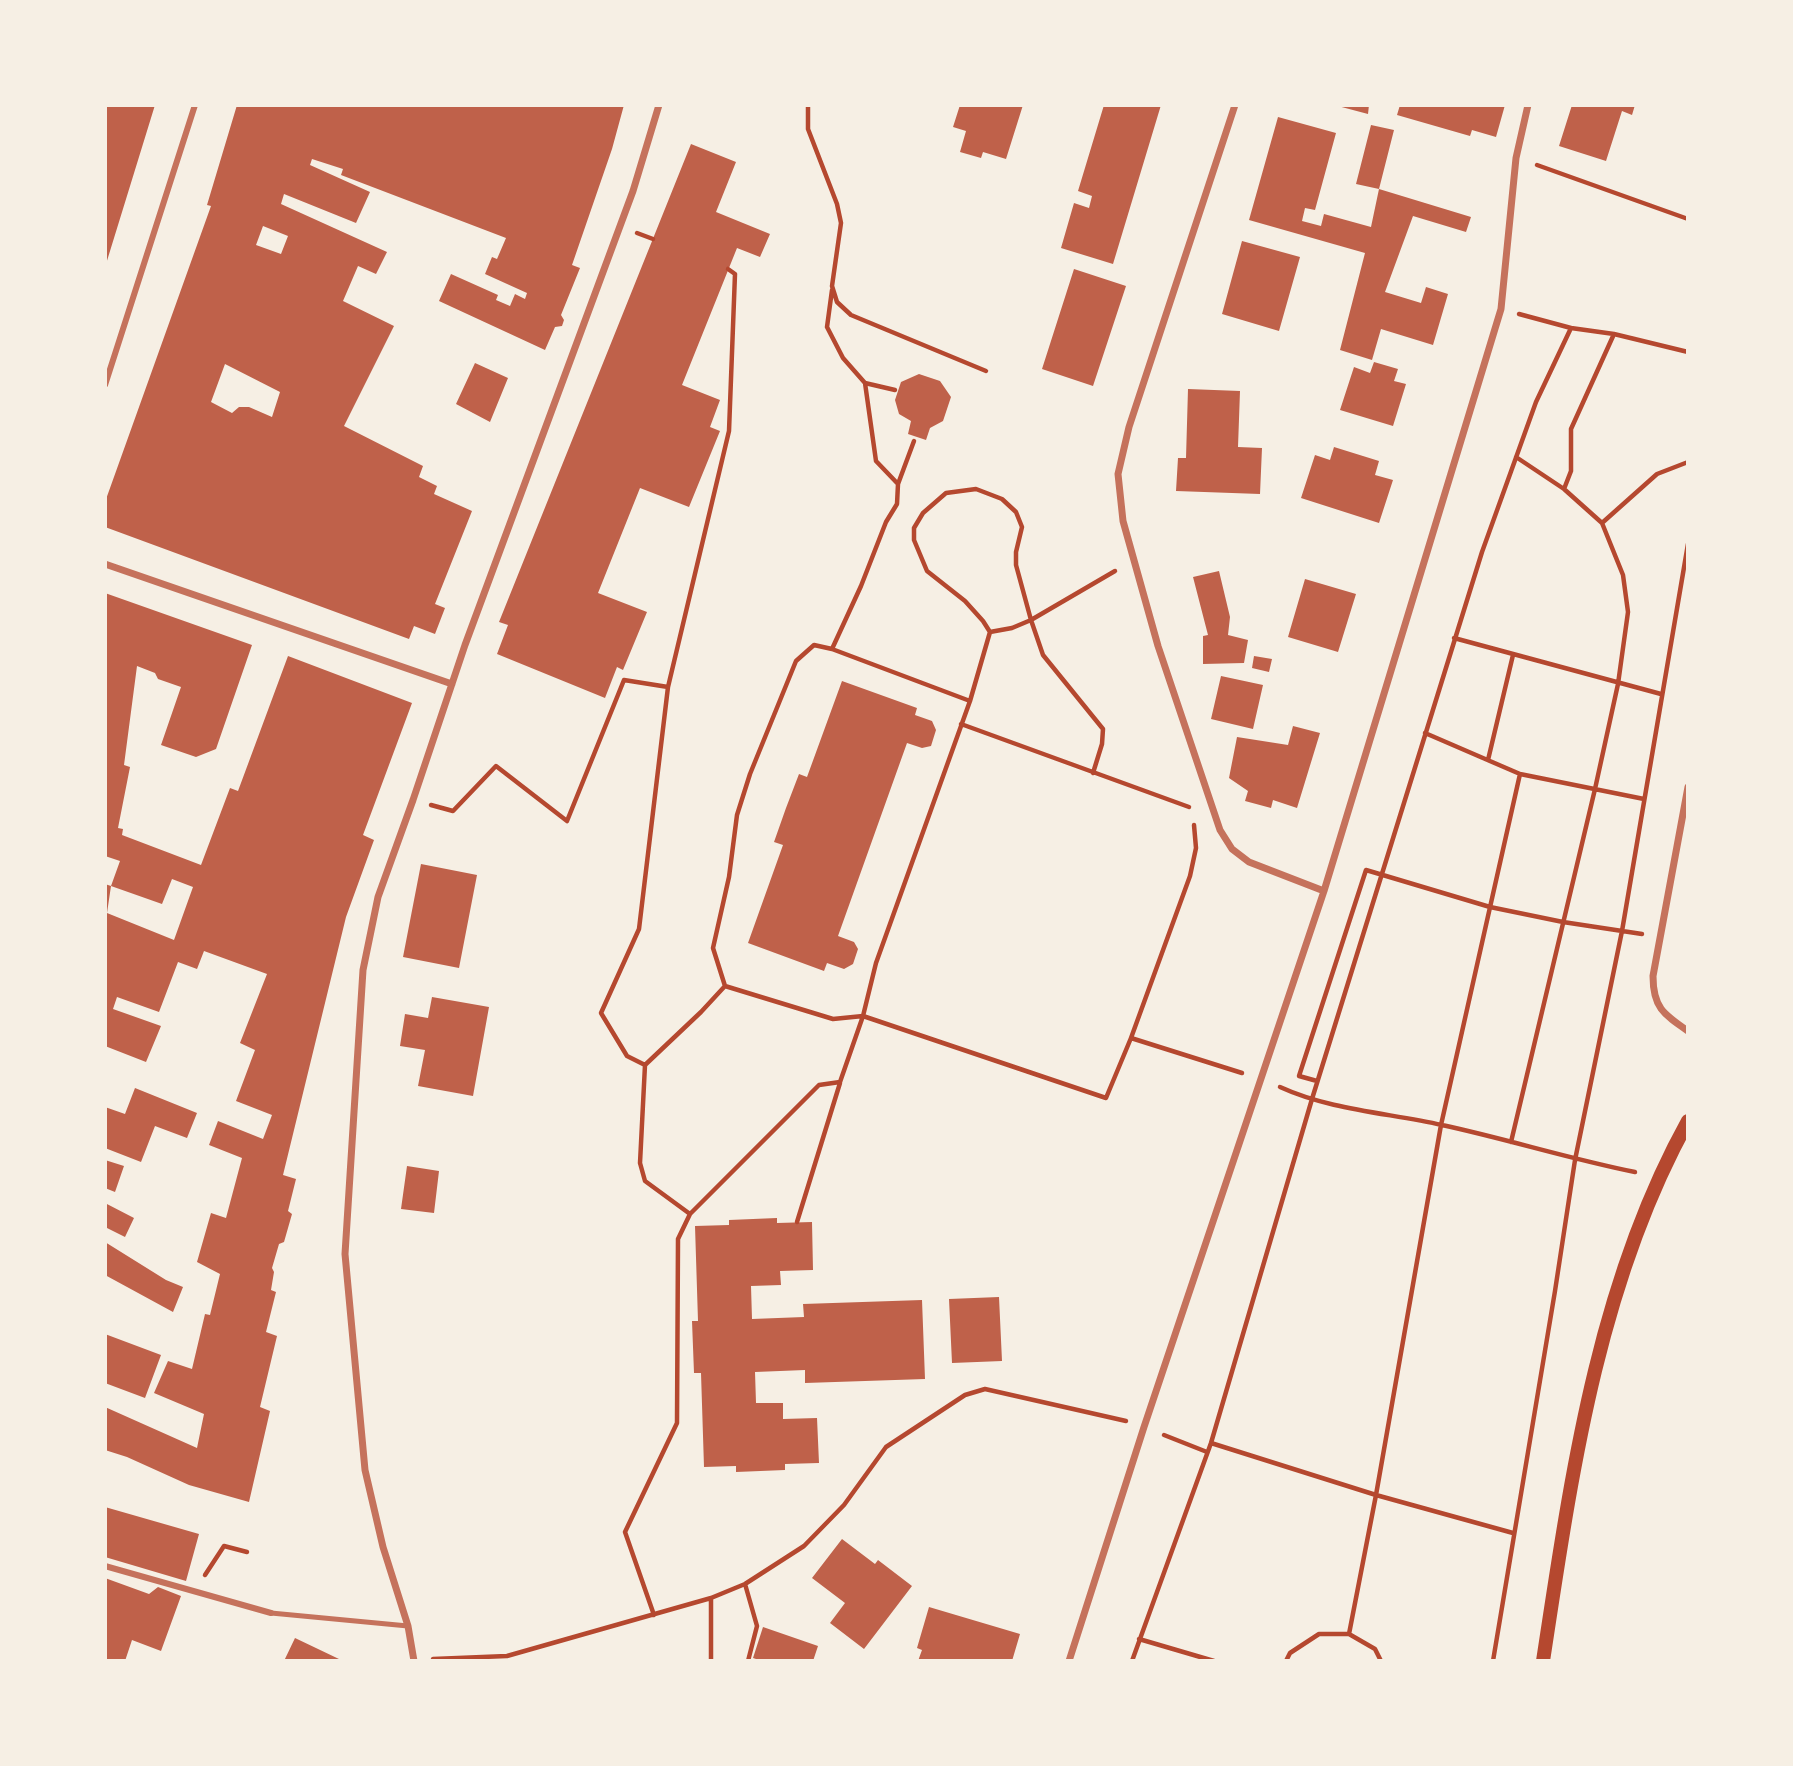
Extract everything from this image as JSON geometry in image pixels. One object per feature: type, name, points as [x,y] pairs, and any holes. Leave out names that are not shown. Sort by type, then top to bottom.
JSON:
[{"type":"main road","points":[[1543,1661],[1569,1496],[1598,1360],[1624,1269],[1660,1177],[1688,1121]]},
{"type":"street","points":[[105,385],[195,105]]},
{"type":"street","points":[[414,1661],[408,1626],[383,1547],[365,1471],[345,1254],[363,970],[378,897],[452,684],[632,191],[659,105]]},
{"type":"street","points":[[1235,105],[1129,427],[1118,474],[1123,521],[1158,646],[1220,830],[1233,849],[1249,862],[1324,891]]},
{"type":"street","points":[[1069,1661],[1144,1427],[1324,891],[1501,309],[1516,158],[1528,105]]},
{"type":"street","points":[[105,564],[452,684]]},
{"type":"street","points":[[1688,787],[1653,976],[1653,996],[1671,1020],[1688,1031]]},
{"type":"street","points":[[105,1566],[271,1613]]},
{"type":"lane","points":[[271,1613],[408,1626]]},
{"type":"path","points":[[808,105],[808,129],[837,204],[841,223],[827,327],[843,358],[865,383],[876,461],[898,484]]},
{"type":"path","points":[[1516,158],[1688,219]]},
{"type":"path","points":[[645,1065],[627,1056],[601,1013],[639,929],[668,687],[729,431],[735,274],[728,269]]},
{"type":"path","points":[[832,286],[836,302],[851,315],[986,370]]},
{"type":"path","points":[[1501,309],[1571,328],[1614,334],[1688,352]]},
{"type":"path","points":[[1132,1661],[1210,1443],[1317,1082],[1482,552],[1536,402],[1571,328]]},
{"type":"path","points":[[1564,489],[1572,471],[1571,429],[1614,334]]},
{"type":"path","points":[[865,383],[895,390]]},
{"type":"path","points":[[832,649],[886,523],[897,505],[898,484],[914,441]]},
{"type":"path","points":[[1511,1142],[1595,789],[1618,684],[1628,612],[1623,575],[1602,523],[1564,489],[1516,457]]},
{"type":"path","points":[[1602,523],[1657,474],[1688,462]]},
{"type":"path","points":[[797,1222],[863,1016],[876,963],[970,701],[990,632],[965,601],[927,571],[914,540],[914,528],[923,513],[946,493],[976,489],[1002,499],[1016,512],[1022,527],[1016,565],[1043,655],[1103,729],[1102,744],[1093,773]]},
{"type":"path","points":[[1493,1661],[1575,1160],[1622,931],[1688,544]]},
{"type":"path","points":[[990,632],[1012,628],[1031,620],[1134,559]]},
{"type":"path","points":[[1454,638],[1661,694]]},
{"type":"path","points":[[725,986],[713,948],[729,877],[737,815],[750,774],[796,661],[814,645],[832,649],[970,701]]},
{"type":"path","points":[[1488,760],[1513,654]]},
{"type":"path","points":[[413,800],[453,811],[496,766],[567,821],[624,680],[668,687]]},
{"type":"path","points":[[725,986],[833,1019],[863,1016],[1106,1098],[1131,1038],[1190,876],[1196,848],[1194,824],[1188,805],[961,724]]},
{"type":"path","points":[[1424,733],[1520,774],[1644,799]]},
{"type":"path","points":[[1349,1634],[1441,1125],[1520,774]]},
{"type":"path","points":[[1317,1082],[1299,1076],[1366,870],[1490,907],[1563,922],[1660,936]]},
{"type":"path","points":[[690,1214],[645,1181],[640,1163],[645,1065],[725,986]]},
{"type":"path","points":[[1131,1038],[1261,1079]]},
{"type":"path","points":[[654,1615],[625,1532],[677,1423],[678,1239],[690,1214],[819,1084],[840,1082]]},
{"type":"path","points":[[1287,1090],[1312,1099],[1441,1125],[1575,1160],[1660,1177]]},
{"type":"path","points":[[414,1661],[507,1656],[711,1598],[745,1584],[804,1546],[844,1504],[886,1447],[965,1395],[985,1389],[1144,1427],[1207,1452]]},
{"type":"path","points":[[1210,1443],[1376,1494],[1513,1532]]},
{"type":"path","points":[[205,1574],[224,1546],[247,1552]]},
{"type":"path","points":[[745,1584],[757,1626],[748,1661]]},
{"type":"path","points":[[711,1598],[711,1661]]},
{"type":"path","points":[[1286,1661],[1290,1653],[1319,1634],[1349,1634],[1375,1649],[1381,1661]]},
{"type":"path","points":[[1139,1639],[1214,1661]]},
{"type":"building","points":[[105,105],[155,105],[106,264],[105,264]]},
{"type":"building","points":[[237,105],[624,105],[612,149],[572,265],[580,268],[561,315],[564,320],[562,326],[555,327],[545,350],[439,301],[451,274],[498,295],[496,300],[510,306],[515,294],[525,299],[527,293],[485,274],[492,257],[497,259],[506,238],[341,175],[343,169],[312,159],[310,165],[370,192],[356,223],[284,194],[281,204],[387,252],[376,274],[358,266],[343,301],[394,326],[344,426],[423,466],[419,477],[437,486],[434,494],[472,511],[435,604],[445,608],[435,634],[414,626],[409,639],[105,527],[105,502],[211,206],[207,205]],"holes":[[[263,226],[288,236],[281,254],[256,245]],[[225,364],[280,392],[272,417],[249,407],[239,407],[232,413],[211,402]]]},
{"type":"building","points":[[960,105],[1023,105],[1006,159],[983,152],[981,158],[960,152],[966,131],[953,127]]},
{"type":"building","points":[[1104,105],[1161,105],[1113,264],[1061,248],[1074,203],[1089,208],[1092,196],[1078,191]]},
{"type":"building","points":[[1334,105],[1369,105],[1368,114]]},
{"type":"building","points":[[1400,105],[1505,105],[1496,137],[1472,130],[1470,136],[1397,115]]},
{"type":"building","points":[[1572,105],[1635,105],[1632,115],[1622,111],[1606,161],[1559,146]]},
{"type":"building","points":[[1278,117],[1336,133],[1315,210],[1305,208],[1302,221],[1321,226],[1324,214],[1371,227],[1379,189],[1471,217],[1466,232],[1413,216],[1385,292],[1421,303],[1426,287],[1448,294],[1433,345],[1381,329],[1372,360],[1340,350],[1365,253],[1249,220]]},
{"type":"building","points":[[1371,125],[1394,130],[1379,189],[1356,184]]},
{"type":"building","points":[[691,144],[736,162],[716,212],[770,234],[760,257],[737,248],[682,385],[720,400],[710,427],[720,431],[689,507],[640,488],[598,593],[647,612],[623,670],[617,667],[605,698],[497,654],[508,625],[499,622]]},
{"type":"building","points":[[1242,241],[1300,257],[1279,331],[1222,314]]},
{"type":"building","points":[[1074,269],[1126,286],[1093,386],[1042,369]]},
{"type":"building","points":[[1374,362],[1398,369],[1394,381],[1406,384],[1393,426],[1340,410],[1354,367],[1370,373]]},
{"type":"building","points":[[475,363],[508,378],[490,422],[456,404]]},
{"type":"building","points":[[919,374],[940,381],[951,397],[943,421],[930,428],[926,440],[908,434],[911,421],[899,414],[895,400],[901,382]]},
{"type":"building","points":[[1188,389],[1240,391],[1238,447],[1262,448],[1260,494],[1176,491],[1178,458],[1186,458]]},
{"type":"building","points":[[1334,447],[1379,461],[1375,475],[1393,480],[1379,523],[1301,498],[1315,455],[1330,460]]},
{"type":"building","points":[[1219,571],[1230,617],[1228,635],[1248,640],[1244,663],[1203,664],[1203,636],[1208,635],[1193,577]]},
{"type":"building","points":[[1305,579],[1356,594],[1338,652],[1288,637]]},
{"type":"building","points":[[105,593],[252,645],[216,749],[196,757],[161,745],[181,687],[158,679],[155,673],[137,666],[124,765],[130,767],[118,828],[123,829],[122,835],[201,865],[230,788],[238,791],[288,656],[412,703],[363,835],[374,840],[346,917],[283,1175],[296,1179],[288,1211],[292,1214],[284,1242],[279,1244],[272,1268],[274,1272],[271,1290],[276,1292],[266,1332],[277,1336],[260,1407],[270,1411],[249,1502],[189,1485],[105,1450],[105,1407],[197,1448],[204,1414],[154,1393],[168,1361],[192,1369],[205,1314],[210,1315],[220,1274],[197,1262],[211,1213],[226,1218],[242,1158],[209,1145],[218,1121],[263,1139],[272,1115],[236,1101],[255,1050],[240,1043],[267,974],[204,951],[197,969],[178,962],[159,1012],[117,997],[113,1009],[161,1026],[146,1062],[105,1046],[105,884],[111,886],[120,861],[105,856]],"holes":[[[172,879],[193,887],[174,940],[107,913],[111,886],[162,904]]]},
{"type":"building","points":[[1254,656],[1272,659],[1269,672],[1252,668]]},
{"type":"building","points":[[1221,676],[1263,685],[1253,729],[1211,719]]},
{"type":"building","points":[[842,681],[917,708],[915,715],[932,721],[936,730],[931,746],[922,748],[907,743],[838,936],[854,942],[858,949],[853,964],[844,969],[827,963],[824,971],[748,943],[783,845],[774,842],[786,808],[799,774],[807,777]]},
{"type":"building","points":[[1293,726],[1320,733],[1297,808],[1273,800],[1271,808],[1245,801],[1248,791],[1229,778],[1237,737],[1288,745]]},
{"type":"building","points":[[421,864],[477,875],[459,968],[403,957]]},
{"type":"building","points":[[432,997],[489,1007],[473,1096],[418,1086],[425,1050],[400,1046],[405,1014],[428,1018]]},
{"type":"building","points":[[135,1088],[197,1113],[187,1138],[155,1126],[141,1162],[105,1148],[105,1107],[125,1114]]},
{"type":"building","points":[[105,1160],[124,1166],[115,1192],[105,1188]]},
{"type":"building","points":[[407,1166],[439,1171],[434,1213],[401,1209]]},
{"type":"building","points":[[105,1203],[134,1218],[125,1237],[105,1227]]},
{"type":"building","points":[[777,1218],[777,1223],[812,1222],[813,1270],[780,1271],[781,1285],[751,1286],[752,1319],[804,1317],[803,1304],[922,1300],[925,1379],[805,1383],[805,1370],[755,1372],[756,1403],[783,1403],[783,1419],[817,1418],[819,1463],[785,1464],[785,1470],[736,1472],[736,1466],[704,1467],[701,1373],[694,1373],[692,1321],[698,1321],[695,1226],[729,1225],[729,1220]]},
{"type":"building","points":[[105,1242],[166,1280],[183,1287],[173,1312],[105,1275]]},
{"type":"building","points":[[999,1297],[1002,1361],[952,1363],[949,1299]]},
{"type":"building","points":[[105,1334],[161,1355],[145,1398],[105,1383]]},
{"type":"building","points":[[105,1507],[199,1534],[186,1581],[105,1557]]},
{"type":"building","points":[[842,1539],[875,1564],[878,1560],[912,1586],[864,1649],[830,1623],[845,1603],[812,1578]]},
{"type":"building","points":[[105,1578],[149,1594],[158,1587],[181,1596],[161,1651],[132,1640],[125,1661],[105,1661]]},
{"type":"building","points":[[929,1607],[1020,1634],[1012,1661],[918,1661],[922,1650],[917,1648]]},
{"type":"building","points":[[763,1627],[818,1646],[813,1661],[762,1661],[753,1658]]},
{"type":"building","points":[[295,1638],[339,1659],[344,1661],[284,1661]]}]
